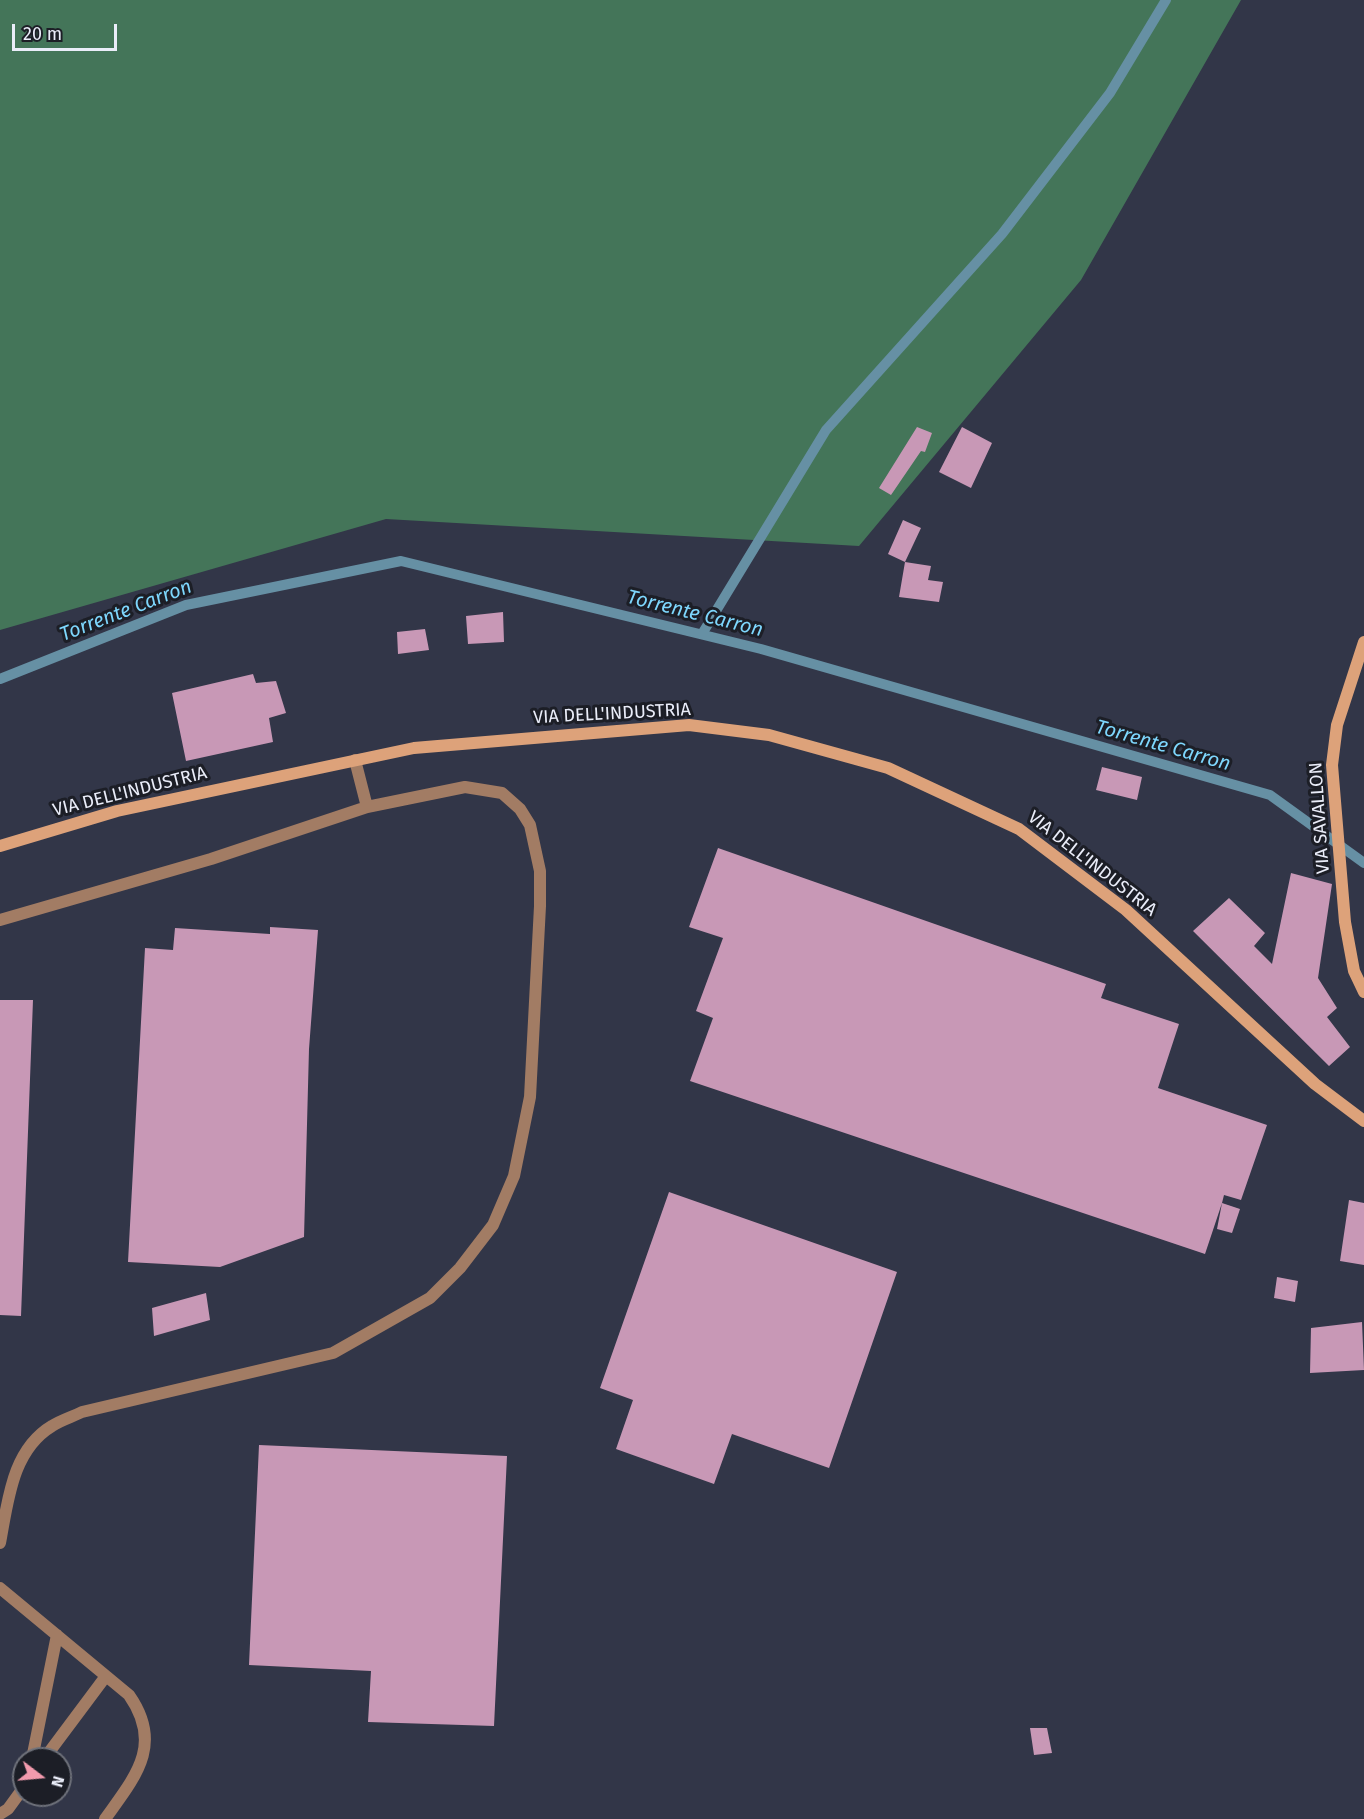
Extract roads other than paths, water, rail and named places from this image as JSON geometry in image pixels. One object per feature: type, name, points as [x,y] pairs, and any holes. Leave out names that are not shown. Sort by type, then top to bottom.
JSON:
[{"type":"street","name":"VIA SAVALLON","points":[[1364,642],[1337,725],[1332,765],[1346,922],[1354,971],[1364,992]]},
{"type":"street","name":"VIA DELL'INDUSTRIA","points":[[0,846],[117,811],[414,747],[689,725],[769,735],[888,768],[1019,829],[1126,910],[1315,1084],[1364,1121]]},
{"type":"street","points":[[355,760],[367,807]]},
{"type":"street","points":[[0,920],[211,859],[367,807],[465,788],[502,794],[520,809],[530,825],[540,871],[530,1097],[514,1176],[493,1225],[460,1268],[430,1298],[333,1353],[82,1412],[51,1426],[29,1447],[13,1477],[0,1543]]},
{"type":"street","points":[[0,1588],[129,1695],[139,1709],[146,1731],[139,1771],[105,1819]]},
{"type":"street","points":[[34,1747],[57,1635]]},
{"type":"street","points":[[53,1747],[106,1676]]},
{"type":"street","points":[[0,1815],[12,1803]]},
{"type":"waterway","points":[[702,634],[826,430],[1002,234],[1110,93],[1166,0]]},
{"type":"waterway","name":"Torrente Carron","points":[[0,679],[186,605],[401,561],[761,649],[1270,795],[1364,863]]}]
